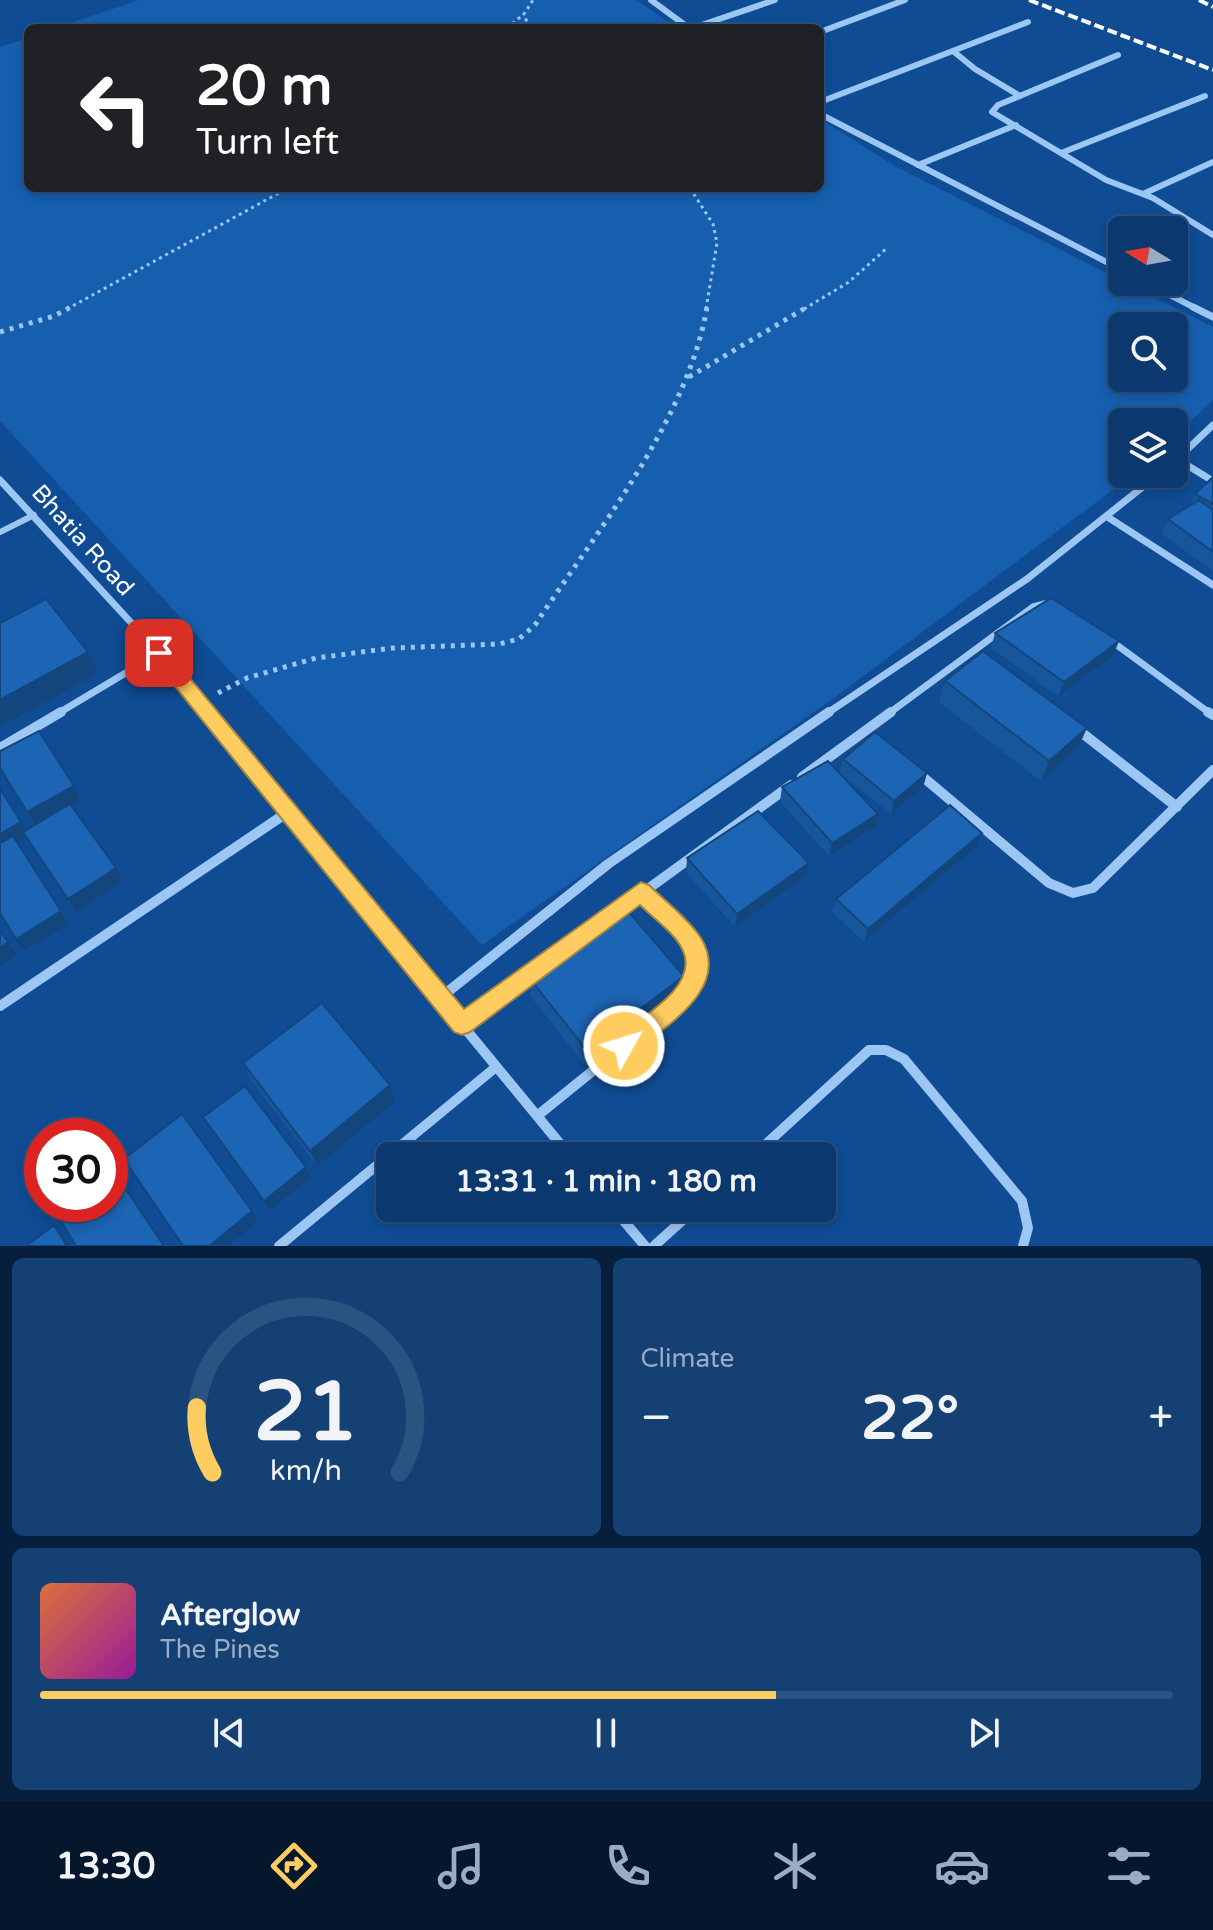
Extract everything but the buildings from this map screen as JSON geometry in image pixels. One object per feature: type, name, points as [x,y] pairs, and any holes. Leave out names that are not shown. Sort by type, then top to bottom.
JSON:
[{"type":"street","points":[[651,0],[685,24]]},
{"type":"street","points":[[703,24],[775,0]]},
{"type":"street","points":[[824,30],[905,0]]},
{"type":"street","points":[[824,100],[1028,22]]},
{"type":"street","points":[[953,51],[975,69],[1020,96]]},
{"type":"street","points":[[1118,55],[993,108],[992,112],[1106,180],[1127,191],[1143,194],[1213,235]]},
{"type":"street","points":[[1061,153],[1205,96]]},
{"type":"street","points":[[824,116],[1108,263]]},
{"type":"street","points":[[918,165],[1016,125]]},
{"type":"street","points":[[1143,194],[1213,162]]},
{"type":"street","points":[[1172,296],[1213,317]]},
{"type":"street","points":[[1188,448],[1213,425]]},
{"type":"street","points":[[1188,467],[1213,481]]},
{"type":"street","name":"Bhatia Road","points":[[0,480],[159,653],[558,1142]]},
{"type":"street","points":[[440,998],[608,864],[952,627],[1027,579],[1141,488]]},
{"type":"street","points":[[1106,516],[1213,585]]},
{"type":"street","points":[[462,1024],[1033,607],[1050,603],[1059,606]]},
{"type":"street","points":[[1104,635],[1213,715]]},
{"type":"street","points":[[976,651],[988,661]]},
{"type":"street","points":[[0,748],[159,653]]},
{"type":"street","points":[[1064,719],[1177,807]]},
{"type":"street","points":[[867,730],[880,740]]},
{"type":"street","points":[[904,761],[1049,883],[1073,893],[1093,888],[1213,770]]},
{"type":"street","points":[[0,1006],[288,812]]},
{"type":"street","points":[[537,1116],[689,993],[699,968],[693,944],[641,892]]},
{"type":"street","points":[[768,1142],[869,1050],[886,1050],[904,1059],[1022,1201],[1028,1228],[1023,1246]]},
{"type":"street","points":[[279,1246],[496,1067]]},
{"type":"street","points":[[625,1222],[645,1246]]},
{"type":"street","points":[[654,1246],[681,1222]]},
{"type":"lane","points":[[0,532],[34,515]]},
{"type":"path","points":[[512,24],[524,14],[533,0]]},
{"type":"path","points":[[524,14],[528,24]]},
{"type":"path","points":[[0,332],[54,316],[281,192]]},
{"type":"path","points":[[201,704],[238,680],[268,668],[369,650],[499,644],[519,639],[535,625],[637,472],[688,377],[705,316],[717,243],[713,224],[693,192]]},
{"type":"path","points":[[688,377],[849,282],[887,248]]},
{"type":"shaded area","points":[[139,0],[636,0],[671,24],[68,24]]},
{"type":"shaded area","points":[[24,39],[24,192],[824,192],[824,122],[893,165],[1108,274],[1108,296],[1152,296],[1183,312],[1108,312],[1108,392],[1188,392],[1188,314],[1213,327],[1213,400],[1188,424],[1188,408],[1108,408],[1108,488],[1115,488],[834,698],[482,945],[0,421],[0,47]]},
{"type":"railway","points":[[1029,0],[1213,70]]},
{"type":"railway","points":[[1199,0],[1213,7]]},
{"type":"route","points":[[159,653],[462,1024],[641,892],[693,944],[699,968],[689,993],[624,1046]]}]
